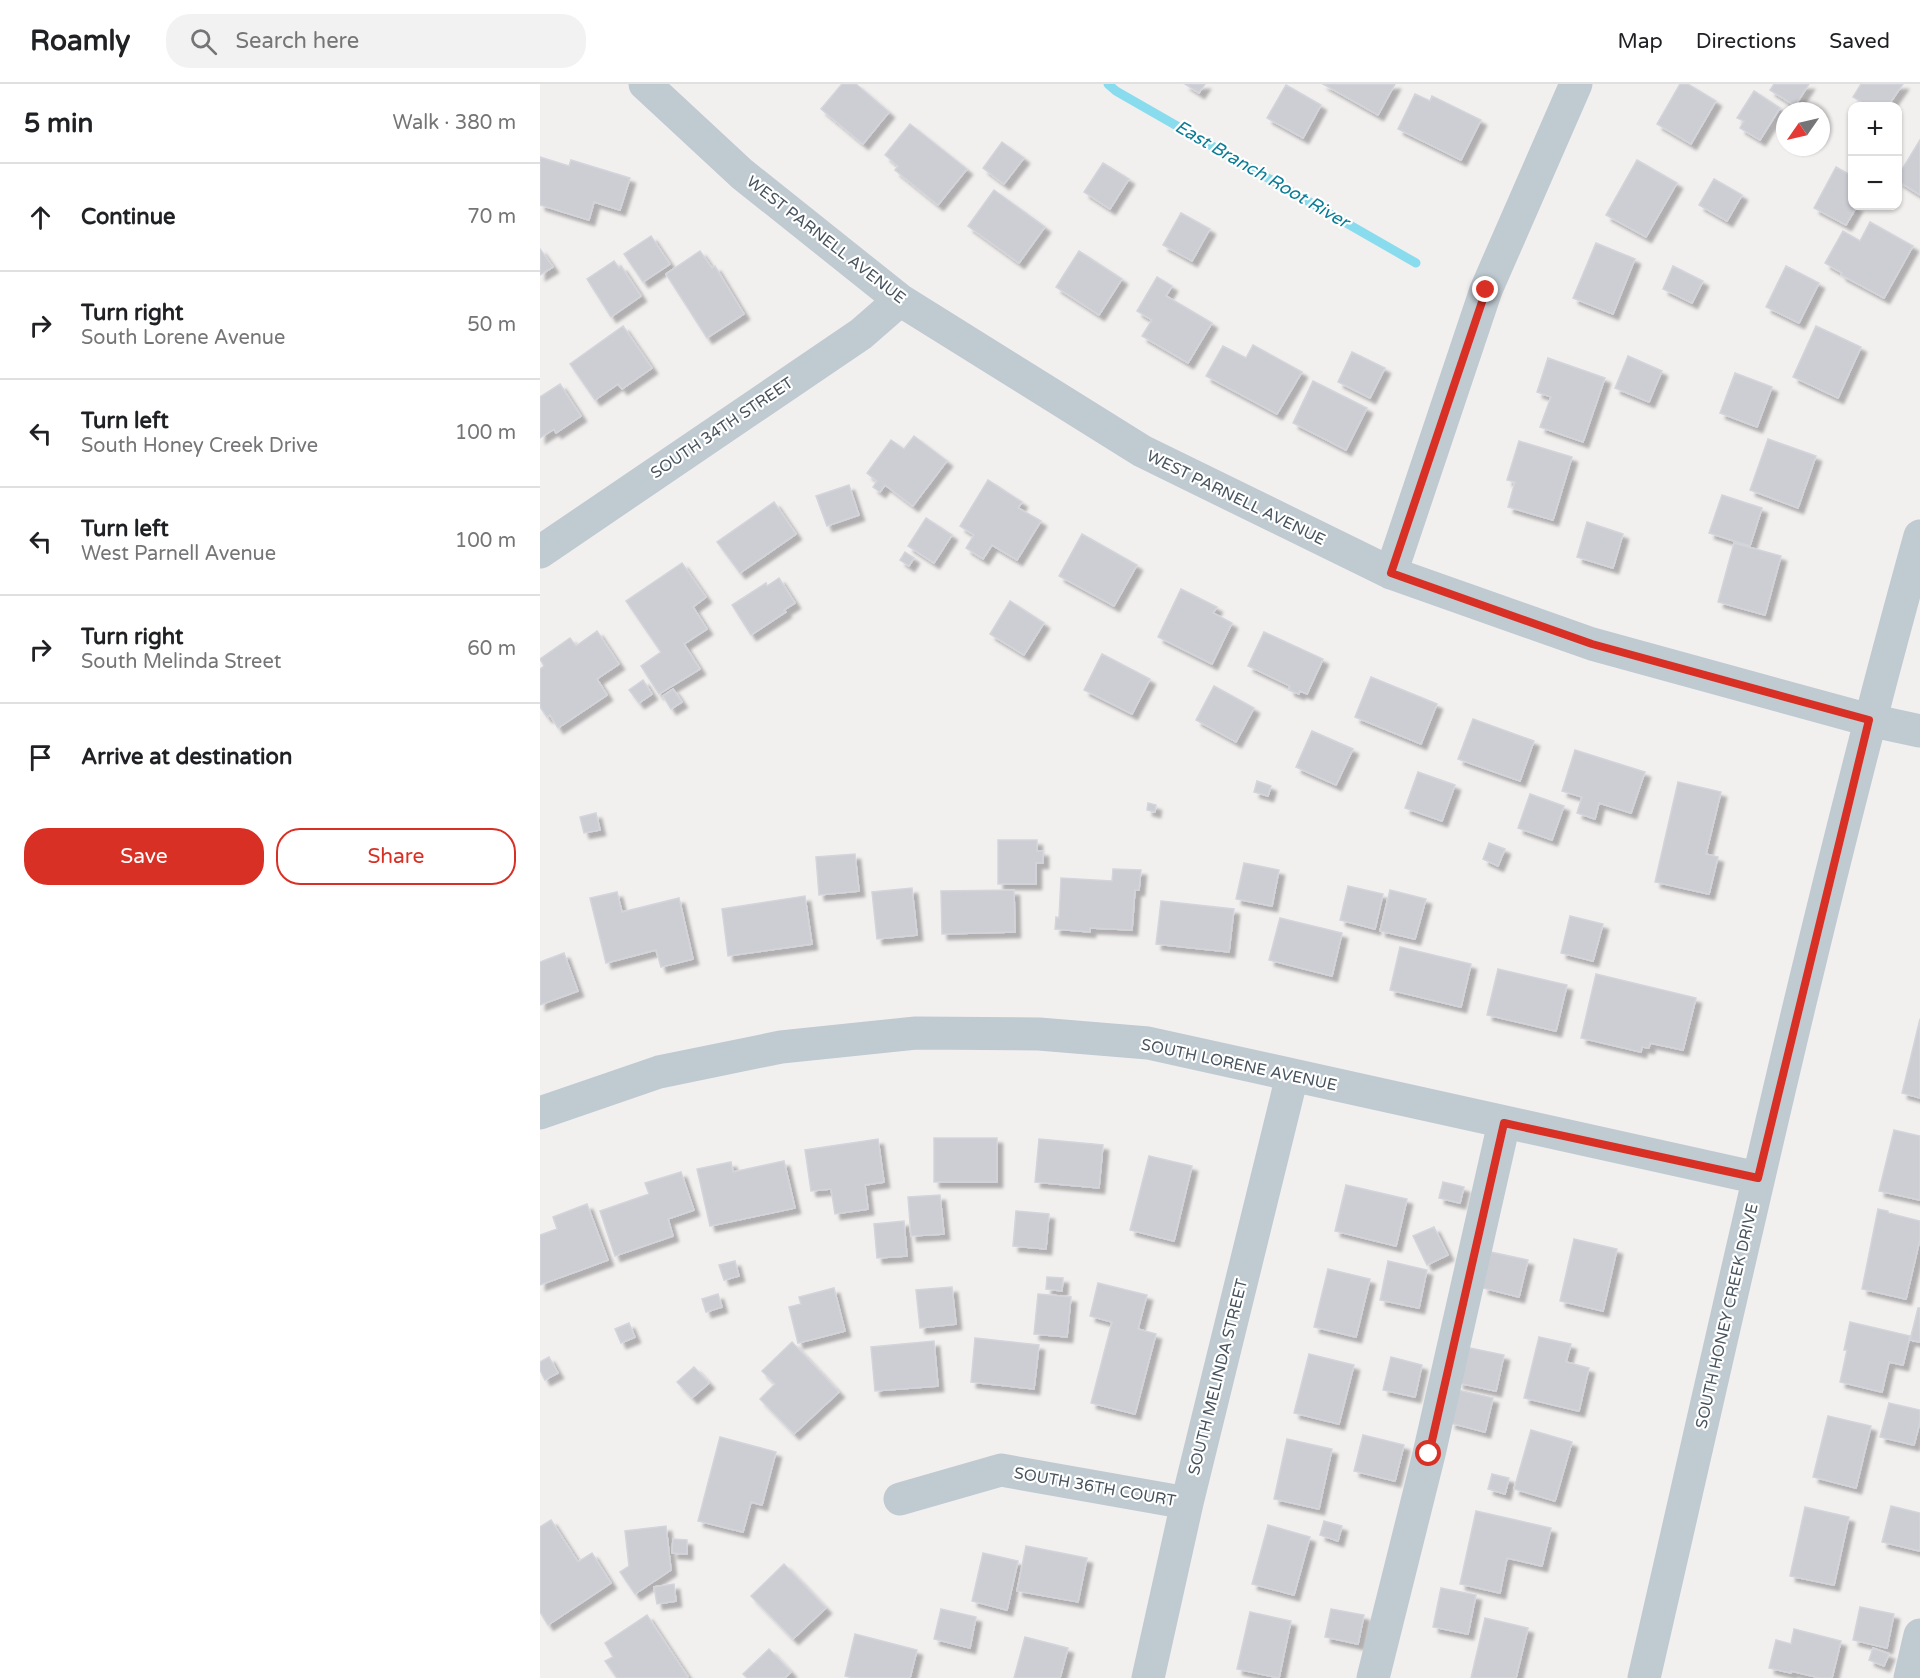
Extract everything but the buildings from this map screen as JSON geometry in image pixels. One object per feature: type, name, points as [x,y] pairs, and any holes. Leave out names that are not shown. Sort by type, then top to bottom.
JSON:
[{"type":"street","name":"WEST PARNELL AVENUE","points":[[645,84],[742,174],[900,300],[1142,452],[1391,573],[1592,644],[1869,720],[1920,731]]},
{"type":"street","points":[[1391,573],[1486,290],[1576,84]]},
{"type":"street","name":"SOUTH 34TH STREET","points":[[540,552],[861,334],[900,300]]},
{"type":"street","name":"SOUTH HONEY CREEK DRIVE","points":[[1644,1678],[1758,1178],[1869,720],[1920,536]]},
{"type":"street","name":"SOUTH LORENE AVENUE","points":[[540,1113],[659,1072],[781,1047],[916,1033],[1039,1034],[1148,1043],[1758,1178]]},
{"type":"street","name":"SOUTH MELINDA STREET","points":[[1148,1678],[1187,1503],[1292,1076]]},
{"type":"street","points":[[1373,1678],[1429,1454],[1504,1123]]},
{"type":"street","name":"SOUTH 36TH COURT","points":[[900,1499],[1001,1470],[1187,1503]]},
{"type":"street","points":[[1910,1678],[1920,1635]]},
{"type":"waterway","name":"East Branch Root River","points":[[1108,84],[1116,91],[1416,263]]},
{"type":"route","points":[[1429,1454],[1504,1123],[1758,1178],[1869,720],[1592,644],[1391,573],[1486,290]]}]
